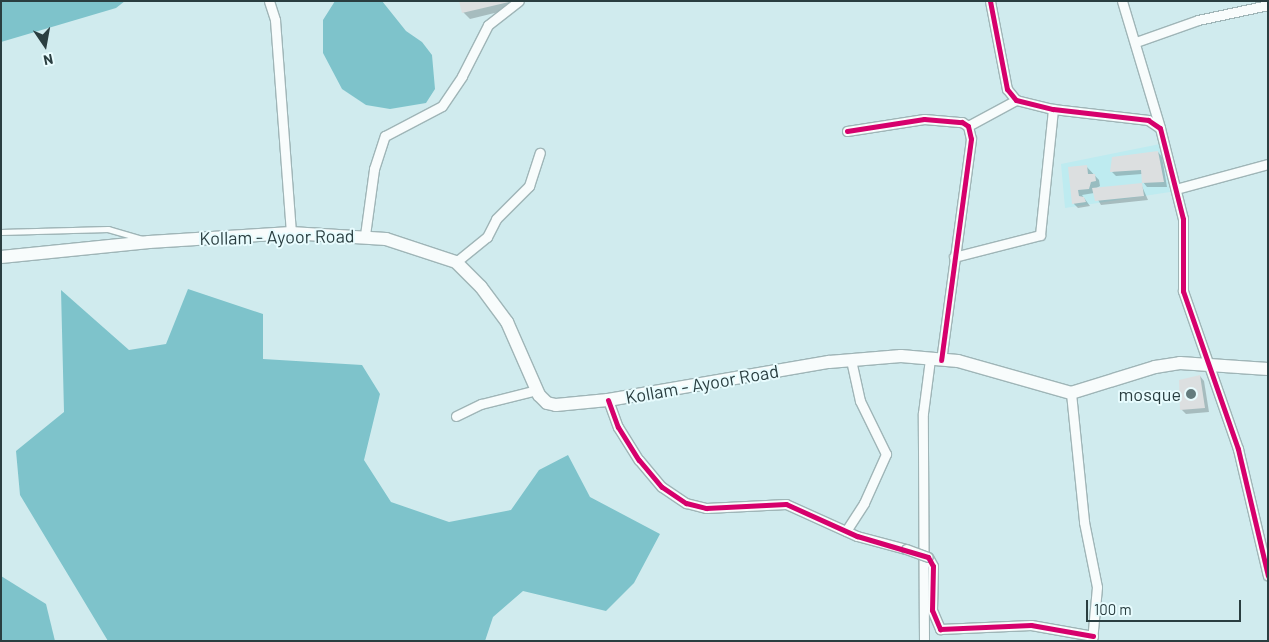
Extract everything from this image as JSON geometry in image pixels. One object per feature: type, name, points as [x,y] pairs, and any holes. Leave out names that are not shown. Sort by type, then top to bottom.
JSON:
[{"type":"main road","name":"Kollam - Ayoor Road","points":[[1,257],[149,242],[291,233],[366,235],[433,252],[456,262],[481,287],[507,322],[537,390],[547,403],[556,405],[608,400],[851,360],[901,356],[974,365],[1070,393]]},
{"type":"main road","points":[[1070,393],[1156,367],[1180,363],[1268,369]]},
{"type":"street","points":[[269,1],[275,20],[291,233]]},
{"type":"street","points":[[366,235],[374,169],[385,136],[442,106],[462,76],[488,25],[519,1]]},
{"type":"street","points":[[990,1],[1007,89],[1016,100],[1054,109],[1148,120],[1160,128]]},
{"type":"street","points":[[1122,1],[1136,42],[1176,189],[1184,230],[1181,281],[1238,449],[1268,576]]},
{"type":"street","points":[[1136,42],[1198,20],[1268,5]]},
{"type":"street","points":[[968,126],[1016,100]]},
{"type":"street","points":[[954,257],[1040,235],[1054,109]]},
{"type":"street","points":[[847,131],[924,118],[962,122],[968,126],[971,139],[954,257],[936,359],[923,413],[924,641]]},
{"type":"street","points":[[456,262],[486,237],[506,206],[529,186],[540,153]]},
{"type":"street","points":[[1176,189],[1268,164]]},
{"type":"street","points":[[846,531],[864,503],[886,454],[860,401],[851,360]]},
{"type":"street","points":[[456,416],[481,404],[537,390]]},
{"type":"street","points":[[608,400],[618,426],[639,460],[662,487],[686,503],[706,508],[786,504],[846,531],[928,557],[933,566],[932,610],[940,629],[1031,625],[1093,638],[1097,587],[1084,522],[1070,393]]},
{"type":"lane","points":[[1,232],[108,229],[134,234],[149,242]]},
{"type":"shaded area","points":[[1,1],[125,1],[116,8],[1,42]]},
{"type":"shaded area","points":[[335,1],[382,1],[406,31],[422,42],[432,55],[435,89],[426,103],[390,109],[366,105],[342,89],[323,53],[323,20]]},
{"type":"shaded area","points":[[1160,144],[1170,192],[1065,208],[1061,164]]},
{"type":"shaded area","points":[[188,289],[263,314],[263,359],[362,365],[380,394],[364,460],[391,502],[449,522],[511,510],[539,470],[568,455],[590,497],[660,534],[634,583],[606,611],[523,591],[493,617],[485,641],[108,641],[20,495],[16,451],[64,412],[61,290],[129,350],[166,344]]},
{"type":"shaded area","points":[[1,576],[46,604],[55,641],[1,641]]},
{"type":"building","points":[[459,1],[509,1],[509,2],[462,13]]},
{"type":"building","points":[[1158,151],[1164,182],[1142,183],[1141,170],[1110,172],[1112,157]]},
{"type":"building","points":[[1087,165],[1088,174],[1095,174],[1096,181],[1091,182],[1089,189],[1078,190],[1079,196],[1084,197],[1086,202],[1072,204],[1068,167]]},
{"type":"building","points":[[1142,183],[1144,196],[1095,201],[1092,188]]},
{"type":"building","name":"mosque","points":[[1200,375],[1205,408],[1180,410],[1179,380]]},
{"type":"cycle path","points":[[990,1],[1007,89],[1016,100],[1053,109],[1148,120],[1160,128],[1183,219],[1183,291],[1238,449],[1268,576]]},
{"type":"cycle path","points":[[847,131],[924,119],[962,122],[968,126],[971,139],[941,360]]},
{"type":"cycle path","points":[[608,400],[618,427],[639,460],[662,487],[686,503],[706,508],[786,504],[857,536],[928,557],[933,566],[932,610],[940,629],[1031,625],[1093,636]]},
{"type":"place","name":"mosque","points":[[1191,394]]}]
